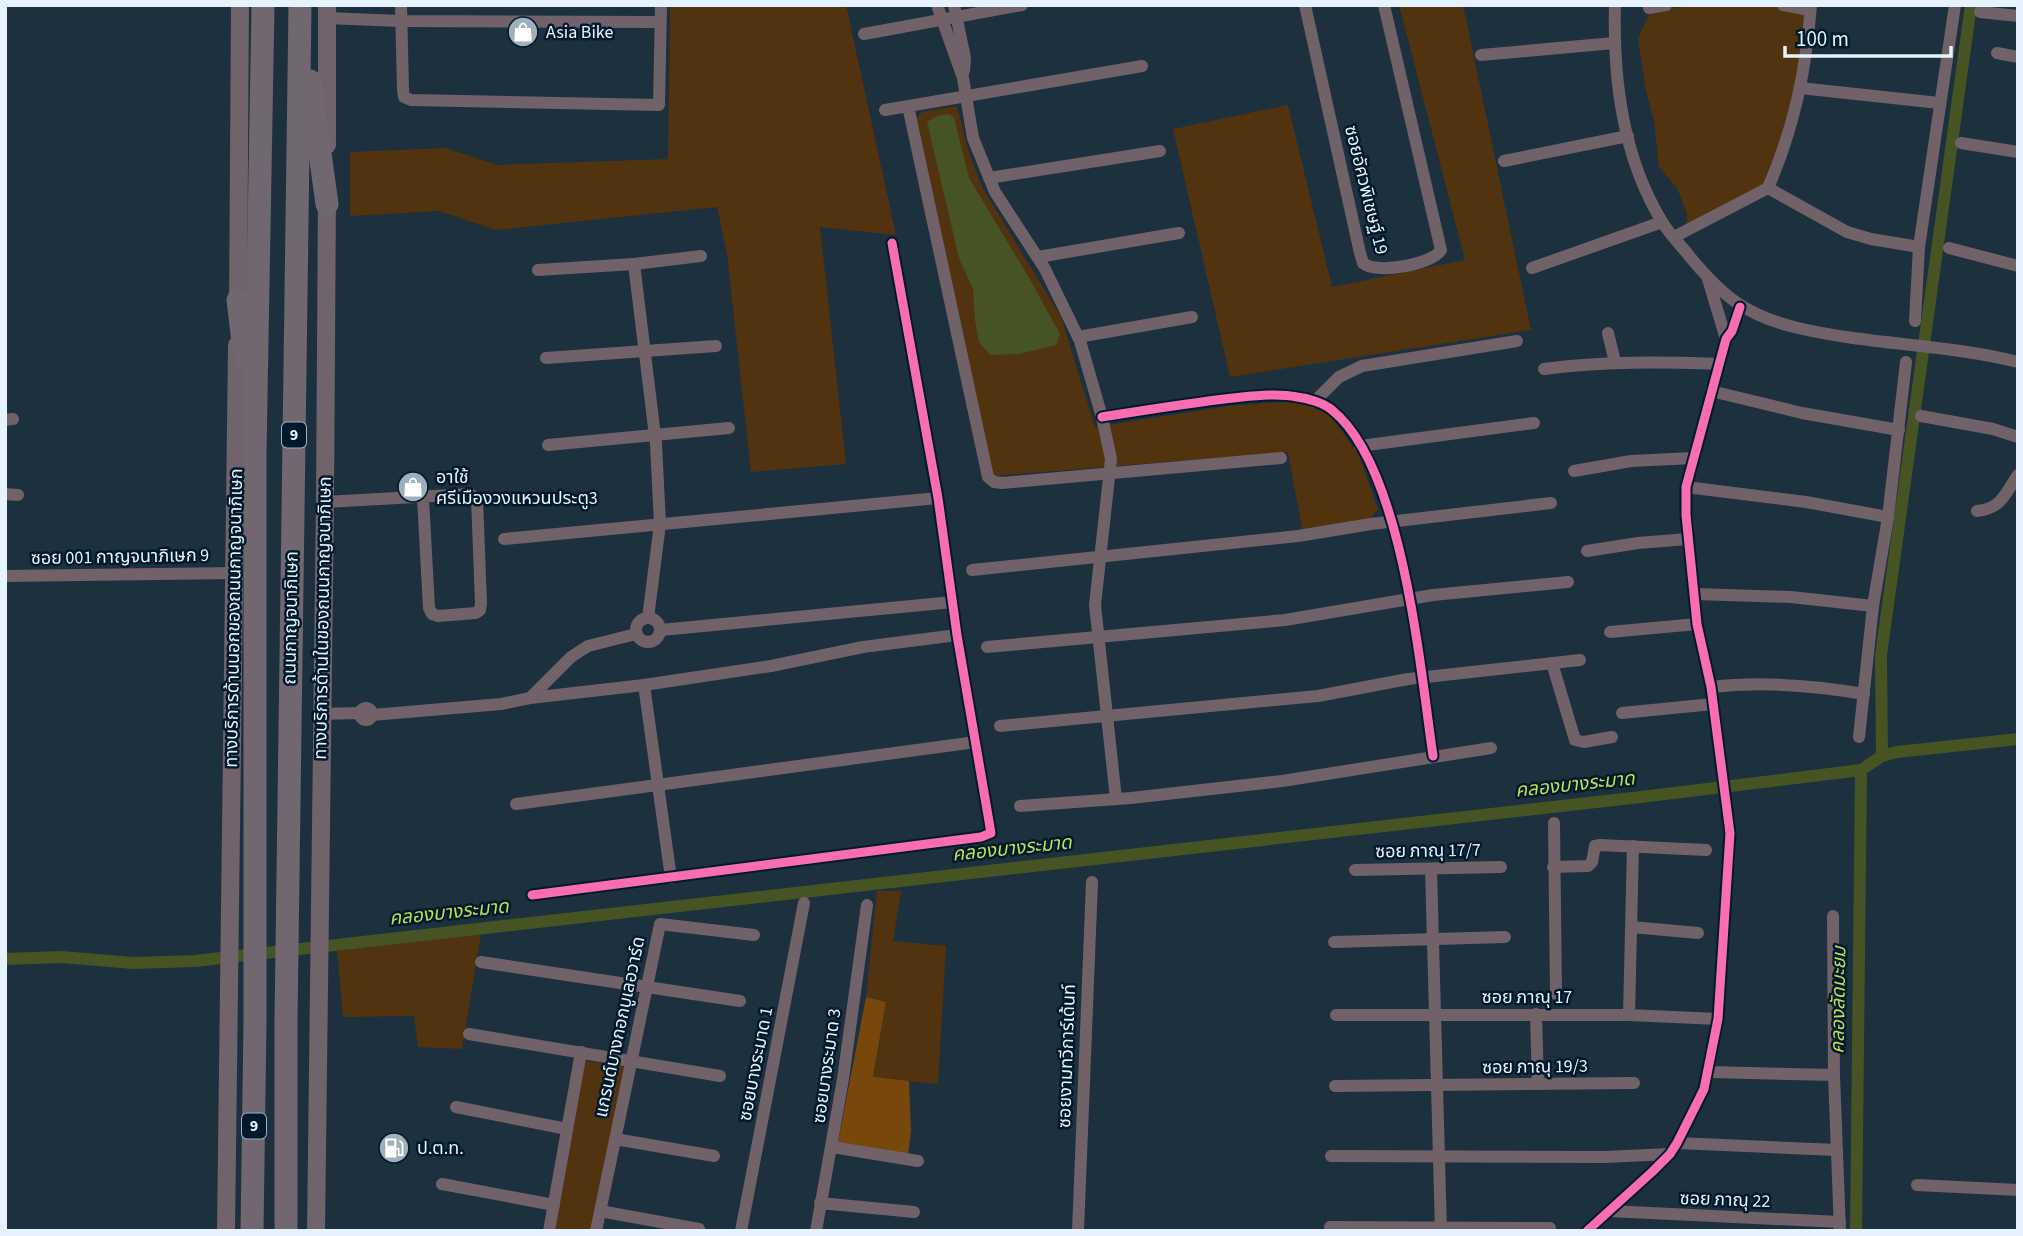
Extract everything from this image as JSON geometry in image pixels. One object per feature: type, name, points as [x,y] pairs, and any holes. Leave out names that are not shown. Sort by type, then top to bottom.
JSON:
[{"type":"highway","name":"ถนนกาญจนาภิเษก","points":[[252,1231],[255,1022],[255,453],[263,5]]},
{"type":"highway","points":[[300,5],[327,204]]},
{"type":"highway","name":"ถนนกาญจนาภิเษก","points":[[286,1231],[286,1020],[300,5]]},
{"type":"highway","points":[[238,300],[255,453]]},
{"type":"main road","name":"ทางบริการด้านนอกของถนนกาญจนาภิเษก","points":[[226,1231],[240,5]]},
{"type":"main road","name":"ทางบริการด้านในของถนนกาญจนาภิเษก","points":[[316,1231],[325,502],[327,12]]},
{"type":"street","points":[[401,5],[403,90],[404,97],[411,100],[659,105],[661,5]]},
{"type":"street","points":[[937,5],[963,78],[972,138],[995,192],[1038,257],[1078,337],[1102,417],[1111,459],[1095,606],[1116,799]]},
{"type":"street","points":[[864,34],[942,20],[955,11],[1022,5]]},
{"type":"street","name":"ซอยอัศวพิเชษฐ์ 19","points":[[1305,5],[1363,263],[1375,269],[1387,269],[1430,259],[1438,256],[1441,250],[1384,5]]},
{"type":"street","points":[[1615,5],[1614,43],[1628,136],[1635,162],[1662,222],[1708,277],[1740,307],[1798,328],[1885,342],[1959,349],[2018,362]]},
{"type":"street","points":[[1649,8],[1666,5]]},
{"type":"street","points":[[1674,237],[1768,188],[1786,147],[1800,88],[1811,8],[1783,5]]},
{"type":"street","points":[[1915,321],[1919,247],[1955,5]]},
{"type":"street","points":[[955,11],[965,58],[963,78]]},
{"type":"street","points":[[327,12],[400,21],[660,22]]},
{"type":"street","points":[[1980,12],[2018,16]]},
{"type":"street","points":[[1481,55],[1614,43]]},
{"type":"street","points":[[1997,53],[2018,57]]},
{"type":"street","points":[[885,110],[1142,66]]},
{"type":"street","points":[[1800,88],[1940,103]]},
{"type":"street","points":[[908,106],[988,477],[1002,483],[1281,458]]},
{"type":"street","points":[[1504,161],[1628,136]]},
{"type":"street","points":[[1961,143],[2018,152]]},
{"type":"street","points":[[989,178],[1160,151]]},
{"type":"street","points":[[1768,188],[1847,232],[1919,247]]},
{"type":"street","points":[[1532,268],[1662,222]]},
{"type":"street","points":[[1038,257],[1179,233]]},
{"type":"street","points":[[532,895],[981,837],[991,833],[957,635],[938,498],[892,243]]},
{"type":"street","points":[[1949,248],[2018,266]]},
{"type":"street","points":[[538,270],[634,264],[701,256]]},
{"type":"street","points":[[634,264],[655,436],[660,524],[648,618]]},
{"type":"street","points":[[1708,277],[1726,339]]},
{"type":"street","points":[[1587,1231],[1670,1154],[1677,1143],[1704,1089],[1718,1019],[1730,833],[1711,687],[1698,624],[1688,539],[1686,487],[1726,339],[1732,331],[1740,307]]},
{"type":"street","points":[[1078,337],[1192,317]]},
{"type":"street","points":[[1608,333],[1615,362]]},
{"type":"street","points":[[1314,402],[1339,377],[1362,366],[1517,341]]},
{"type":"street","points":[[546,358],[716,346]]},
{"type":"street","points":[[1544,369],[1642,361],[1720,364]]},
{"type":"street","points":[[1860,737],[1873,606],[1888,517],[1906,362]]},
{"type":"street","points":[[1712,391],[1802,413],[1899,430]]},
{"type":"street","points":[[1102,417],[1206,401],[1263,396],[1297,397],[1330,408],[1348,426],[1368,458],[1392,521],[1409,599],[1433,756]]},
{"type":"street","points":[[1921,416],[2018,436]]},
{"type":"street","points":[[1360,446],[1534,423]]},
{"type":"street","points":[[548,445],[729,428]]},
{"type":"street","points":[[1574,471],[1631,461],[1693,458]]},
{"type":"street","points":[[1977,511],[1991,509],[2000,503],[2018,474]]},
{"type":"street","points":[[1686,487],[1806,502],[1888,517]]},
{"type":"street","points":[[325,502],[470,494],[477,499],[481,603],[480,610],[476,613],[438,616],[432,614],[429,608],[423,498]]},
{"type":"street","points":[[504,539],[938,498]]},
{"type":"street","points":[[972,570],[1298,536],[1392,521],[1551,503]]},
{"type":"street","points":[[1587,551],[1688,539]]},
{"type":"street","name":"ซอย 001 กาญจนาภิเษก 9","points":[[5,576],[234,573]]},
{"type":"street","points":[[987,647],[1285,620],[1409,599],[1568,582]]},
{"type":"street","points":[[1695,594],[1791,597],[1873,606]]},
{"type":"street","points":[[660,630],[953,602]]},
{"type":"street","points":[[648,618],[656,621],[660,630],[657,638],[650,643],[641,641],[636,634],[638,622],[648,618]]},
{"type":"street","points":[[1610,632],[1698,624]]},
{"type":"street","points":[[530,698],[564,664],[588,646],[636,634]]},
{"type":"street","points":[[321,714],[366,714],[501,704],[771,666],[863,647],[957,635]]},
{"type":"street","points":[[1000,726],[1318,696],[1422,678],[1580,660]]},
{"type":"street","points":[[1552,663],[1575,740],[1584,742],[1612,737]]},
{"type":"street","points":[[1711,687],[1739,684],[1816,685],[1864,694]]},
{"type":"street","points":[[644,685],[671,878]]},
{"type":"street","points":[[1622,713],[1713,704]]},
{"type":"street","points":[[516,804],[976,742]]},
{"type":"street","points":[[1020,806],[1116,799],[1282,781],[1491,748]]},
{"type":"street","points":[[1554,823],[1556,994]]},
{"type":"street","points":[[1553,867],[1588,866],[1595,846],[1600,845],[1706,850]]},
{"type":"street","points":[[1629,1015],[1633,846]]},
{"type":"street","name":"ซอย ภาณุ 17/7","points":[[1355,870],[1500,867]]},
{"type":"street","points":[[1431,869],[1441,1228]]},
{"type":"street","name":"ซอยงามทวีการ์เด้นท์","points":[[1078,1231],[1092,882]]},
{"type":"street","name":"ซอยบางระมาด 1","points":[[741,1231],[804,903]]},
{"type":"street","name":"ซอยบางระมาด 3","points":[[816,1231],[832,1147],[867,905]]},
{"type":"street","points":[[1833,916],[1834,1075],[1840,1226]]},
{"type":"street","name":"แกรนด์บางกอกบูเลอวาร์ด","points":[[596,1231],[660,924],[754,935]]},
{"type":"street","points":[[1632,927],[1698,933]]},
{"type":"street","points":[[1334,942],[1505,937]]},
{"type":"street","points":[[481,962],[740,1001]]},
{"type":"street","points":[[1536,1014],[1538,1084]]},
{"type":"street","name":"ซอย ภาณุ 17","points":[[1336,1015],[1536,1014],[1718,1019]]},
{"type":"street","points":[[469,1034],[720,1076]]},
{"type":"street","points":[[549,1231],[581,1052]]},
{"type":"street","points":[[1709,1072],[1834,1075]]},
{"type":"street","name":"ซอย ภาณุ 19/3","points":[[1335,1086],[1634,1083]]},
{"type":"street","points":[[456,1107],[567,1129]]},
{"type":"street","points":[[615,1139],[714,1156]]},
{"type":"street","points":[[1677,1143],[1837,1150]]},
{"type":"street","points":[[832,1147],[918,1161]]},
{"type":"street","points":[[1331,1156],[1604,1157],[1670,1154]]},
{"type":"street","points":[[442,1184],[554,1205]]},
{"type":"street","points":[[1917,1185],[2018,1190]]},
{"type":"street","points":[[820,1203],[914,1212]]},
{"type":"street","points":[[600,1211],[699,1229]]},
{"type":"street","name":"ซอย ภาณุ 22","points":[[1609,1211],[1840,1226]]},
{"type":"street","points":[[1330,1227],[1550,1228]]},
{"type":"shaded area","points":[[670,5],[846,5],[896,235],[820,227],[846,464],[751,472],[727,254],[717,207],[496,230],[439,211],[350,216],[350,152],[446,148],[497,165],[668,159]]},
{"type":"shaded area","points":[[1399,5],[1463,5],[1531,330],[1230,377],[1173,129],[1288,105],[1332,287],[1465,260]]},
{"type":"shaded area","points":[[1693,5],[1772,5],[1806,13],[1795,92],[1775,187],[1686,226],[1687,214],[1677,188],[1659,167],[1654,121],[1646,91],[1638,39],[1650,12]]},
{"type":"shaded area","points":[[957,106],[968,150],[982,187],[1061,317],[1095,427],[1229,406],[1297,401],[1329,414],[1359,455],[1378,509],[1369,520],[1302,529],[1288,452],[995,476],[990,468],[917,118],[922,112]]},
{"type":"shaded area","points":[[948,114],[954,117],[969,178],[1060,334],[1056,345],[1019,354],[990,355],[979,342],[973,289],[959,258],[927,122]]},
{"type":"shaded area","points":[[877,891],[901,891],[893,941],[946,946],[938,1084],[873,1078],[886,1002],[866,997]]},
{"type":"shaded area","points":[[481,934],[462,1049],[418,1047],[414,1016],[343,1017],[337,951]]},
{"type":"shaded area","points":[[866,997],[886,1002],[873,1077],[909,1081],[911,1131],[908,1155],[838,1142]]},
{"type":"shaded area","points":[[585,1061],[626,1066],[599,1231],[555,1231]]},
{"type":"waterway","points":[[1882,756],[1881,655],[1971,5]]},
{"type":"waterway","name":"คลองบางระมาด","points":[[5,959],[62,957],[133,963],[195,961],[1641,797],[1861,770],[1882,756],[1897,752],[2018,739]]},
{"type":"waterway","name":"คลองลัดมะยม","points":[[1856,1231],[1861,770]]},
{"type":"cycle path","points":[[532,895],[981,837],[991,833],[957,635],[938,498],[892,243]]},
{"type":"cycle path","points":[[1587,1231],[1652,1172],[1677,1143],[1704,1089],[1718,1019],[1730,833],[1711,687],[1697,624],[1686,515],[1686,487],[1726,339],[1732,331],[1740,307]]},
{"type":"cycle path","points":[[1102,417],[1265,395],[1306,398],[1332,410],[1356,438],[1376,476],[1392,521],[1414,623],[1433,756]]},
{"type":"place","name":"Asia Bike","points":[[523,32]]},
{"type":"place","name":"อาใช้ ศรีเมืองวงแหวนประตู3","points":[[413,487]]},
{"type":"place","name":"ป.ต.ท.","points":[[394,1148]]}]
